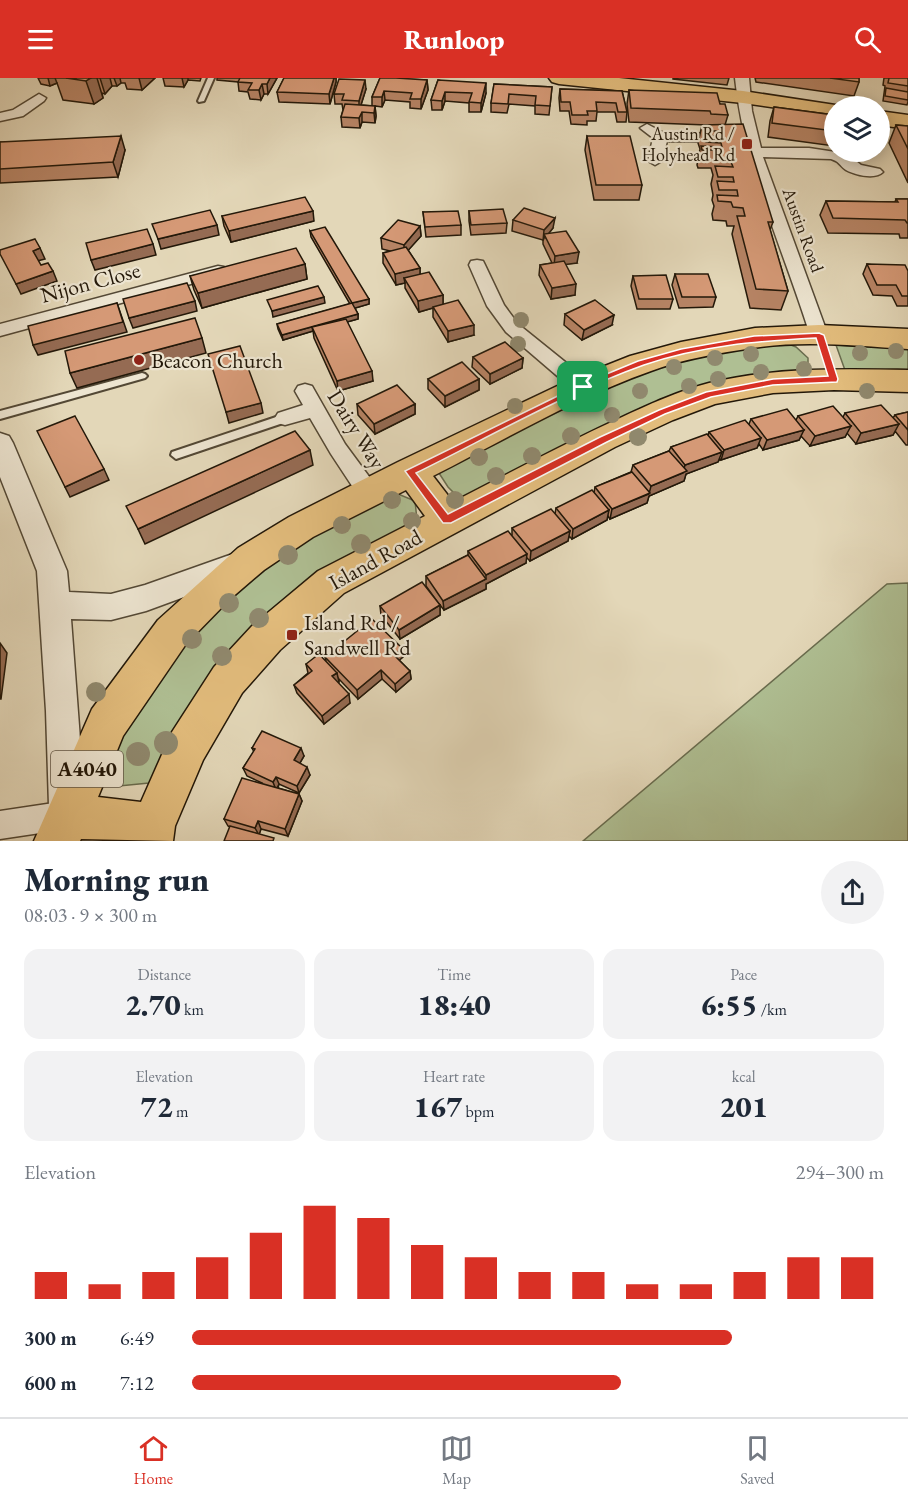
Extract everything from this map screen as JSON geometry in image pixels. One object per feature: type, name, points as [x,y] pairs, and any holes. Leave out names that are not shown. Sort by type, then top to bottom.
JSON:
[{"type":"main road","points":[[559,78],[742,88],[824,108]]},
{"type":"main road","points":[[890,120],[908,122]]},
{"type":"main road","points":[[819,335],[834,379]]},
{"type":"main road","name":"A4040","points":[[62,828],[107,723],[172,632],[251,559],[301,527],[583,387],[641,363],[681,352],[754,338],[819,335],[908,339]]},
{"type":"main road","name":"Island Road","points":[[151,833],[187,747],[228,680],[266,638],[331,582],[604,439],[662,412],[700,398],[740,387],[773,382],[834,379],[908,381]]},
{"type":"main road","points":[[410,471],[447,520]]},
{"type":"main road","points":[[62,828],[151,833]]},
{"type":"street","name":"Austin Road","points":[[742,88],[753,145],[819,335]]},
{"type":"street","points":[[0,117],[18,113],[39,98]]},
{"type":"street","points":[[647,128],[661,137],[827,154],[842,157],[846,165],[856,170],[875,172]]},
{"type":"street","points":[[655,160],[661,137]]},
{"type":"street","points":[[477,265],[496,306],[513,328],[583,387]]},
{"type":"street","name":"Nijon Close","points":[[0,330],[190,273],[237,266]]},
{"type":"street","name":"Dairy Way","points":[[305,391],[338,449],[368,492]]},
{"type":"street","points":[[285,418],[316,409]]},
{"type":"street","points":[[0,443],[52,571],[62,828],[0,825]]},
{"type":"street","points":[[55,605],[111,607],[146,598],[251,559]]},
{"type":"lane","points":[[201,101],[212,78]]},
{"type":"lane","points":[[0,415],[142,376]]},
{"type":"lane","points":[[176,455],[285,418]]},
{"type":"green space","points":[[786,343],[796,347],[808,358],[808,372],[770,375],[461,500],[448,487],[437,470],[644,370],[727,348]]},
{"type":"green space","points":[[836,345],[908,348],[908,375],[846,373]]},
{"type":"green space","points":[[398,494],[415,501],[417,520],[226,665],[149,783],[119,786],[106,759],[164,661],[246,580],[318,531]]},
{"type":"green space","points":[[908,583],[908,841],[583,841],[887,584]]},
{"type":"building","points":[[66,78],[91,78],[86,81]]},
{"type":"building","points":[[240,78],[270,78],[267,84],[262,84],[259,90],[248,90],[252,83],[238,82]]},
{"type":"building","points":[[284,78],[334,78],[329,94],[277,92]]},
{"type":"building","points":[[380,78],[427,80],[421,99],[410,99],[412,93],[384,91],[382,97],[372,97]]},
{"type":"building","points":[[830,78],[859,78],[859,82]]},
{"type":"building","points":[[889,78],[908,78],[908,86],[888,83]]},
{"type":"building","points":[[339,79],[365,80],[359,101],[342,100],[344,94],[334,94]]},
{"type":"building","points":[[438,80],[486,83],[481,103],[469,102],[472,93],[445,92],[442,101],[431,100]]},
{"type":"building","points":[[494,84],[552,87],[550,106],[535,105],[536,96],[509,94],[508,104],[491,103]]},
{"type":"building","points":[[886,88],[908,92],[908,100],[890,96],[885,96]]},
{"type":"building","points":[[560,89],[622,91],[627,112],[618,112],[616,103],[596,102],[597,111],[587,111],[588,115],[572,115],[570,102],[561,102]]},
{"type":"building","points":[[629,90],[717,93],[720,104],[725,104],[728,115],[711,114],[710,111],[631,108]]},
{"type":"building","points":[[345,104],[375,106],[374,113],[362,112],[359,118],[341,117]]},
{"type":"building","points":[[774,107],[824,114],[824,130],[772,123]]},
{"type":"building","points":[[743,124],[773,222],[768,222],[788,291],[756,289],[737,216],[745,216],[743,208],[733,207],[731,202],[718,201],[717,195],[738,196],[737,190],[719,190],[717,181],[734,182],[733,177],[718,177],[715,166],[733,167],[731,162],[719,161],[716,150],[702,150],[701,146],[722,147],[721,143],[706,142],[704,136],[719,136],[718,131],[704,131],[702,125]]},
{"type":"building","points":[[896,125],[908,126],[908,149]]},
{"type":"building","points":[[121,136],[113,162],[0,169],[0,142]]},
{"type":"building","points":[[587,136],[630,136],[642,185],[596,185]]},
{"type":"building","points":[[305,197],[313,211],[229,231],[222,216]]},
{"type":"building","points":[[896,199],[908,199],[908,223],[905,220],[833,218],[826,201],[898,202]]},
{"type":"building","points":[[524,208],[555,218],[544,230],[513,220]]},
{"type":"building","points":[[503,209],[507,223],[471,225],[469,211]]},
{"type":"building","points":[[210,210],[217,225],[158,239],[152,224]]},
{"type":"building","points":[[458,211],[461,225],[425,227],[423,212]]},
{"type":"building","points":[[398,220],[420,226],[404,245],[381,238]]},
{"type":"building","points":[[325,227],[369,299],[352,303],[310,231]]},
{"type":"building","points":[[147,229],[153,244],[91,260],[86,243]]},
{"type":"building","points":[[566,231],[579,252],[555,256],[544,234]]},
{"type":"building","points":[[35,239],[40,248],[33,251],[41,265],[48,263],[53,271],[16,284],[0,250]]},
{"type":"building","points":[[406,247],[420,268],[395,274],[383,253]]},
{"type":"building","points":[[296,248],[305,264],[198,293],[190,276]]},
{"type":"building","points":[[564,261],[576,284],[552,288],[540,265]]},
{"type":"building","points":[[867,264],[905,265],[908,271],[908,296],[902,296],[896,285],[877,285]]},
{"type":"building","points":[[429,272],[443,295],[418,301],[404,278]]},
{"type":"building","points":[[675,274],[708,274],[716,297],[682,297]]},
{"type":"building","points":[[666,275],[673,299],[639,299],[633,276]]},
{"type":"building","points":[[187,283],[195,301],[129,318],[123,299]]},
{"type":"building","points":[[318,286],[324,297],[272,311],[267,300]]},
{"type":"building","points":[[458,300],[474,325],[448,331],[433,307]]},
{"type":"building","points":[[595,300],[614,315],[584,330],[565,314]]},
{"type":"building","points":[[117,303],[123,322],[33,345],[28,326]]},
{"type":"building","points":[[352,303],[358,314],[282,335],[277,324]]},
{"type":"building","points":[[195,318],[202,338],[70,373],[65,351]]},
{"type":"building","points":[[346,319],[372,371],[337,381],[312,327]]},
{"type":"building","points":[[505,342],[523,358],[490,374],[473,357]]},
{"type":"building","points":[[240,346],[261,403],[226,412],[208,354]]},
{"type":"building","points":[[462,362],[479,379],[445,396],[428,379]]},
{"type":"building","points":[[397,385],[415,404],[374,424],[357,404]]},
{"type":"building","points":[[881,405],[899,424],[861,433],[845,413]]},
{"type":"building","points":[[833,406],[851,426],[815,436],[798,416]]},
{"type":"building","points":[[787,409],[804,430],[767,440],[751,419]]},
{"type":"building","points":[[908,412],[908,430],[895,415]]},
{"type":"building","points":[[75,416],[104,469],[65,487],[37,431]]},
{"type":"building","points":[[745,420],[761,438],[724,450],[709,432]]},
{"type":"building","points":[[295,431],[310,450],[138,529],[126,506]]},
{"type":"building","points":[[707,434],[722,452],[685,465],[671,447]]},
{"type":"building","points":[[669,451],[687,471],[651,486],[633,465]]},
{"type":"building","points":[[632,472],[650,493],[612,509],[595,487]]},
{"type":"building","points":[[592,490],[609,510],[573,529],[556,508]]},
{"type":"building","points":[[551,509],[570,531],[531,551],[512,528]]},
{"type":"building","points":[[508,531],[527,554],[486,575],[468,551]]},
{"type":"building","points":[[468,555],[486,579],[443,601],[426,576]]},
{"type":"building","points":[[422,582],[440,605],[399,630],[380,606]]},
{"type":"building","points":[[372,619],[402,648],[394,655],[410,671],[395,684],[381,670],[357,690],[325,657]]},
{"type":"building","points":[[319,654],[337,673],[332,676],[349,694],[322,716],[294,685],[312,671],[306,664]]},
{"type":"building","points":[[262,731],[301,748],[294,760],[307,767],[297,786],[276,777],[273,782],[243,768],[255,749],[252,748]]},
{"type":"building","points":[[242,778],[299,794],[285,829],[258,821],[255,828],[224,819]]},
{"type":"building","points":[[230,826],[274,838],[273,841],[224,841]]},
{"type":"place","name":"Austin Rd / Holyhead Rd","points":[[747,144]]},
{"type":"place","name":"Beacon Church","points":[[139,360]]},
{"type":"place","name":"Island Rd / Sandwell Rd","points":[[292,635]]},
{"type":"route","points":[[819,335],[834,379],[773,382],[710,394],[662,412],[604,439],[447,520],[410,471],[583,387],[641,363],[681,352],[754,338],[819,335]]}]
